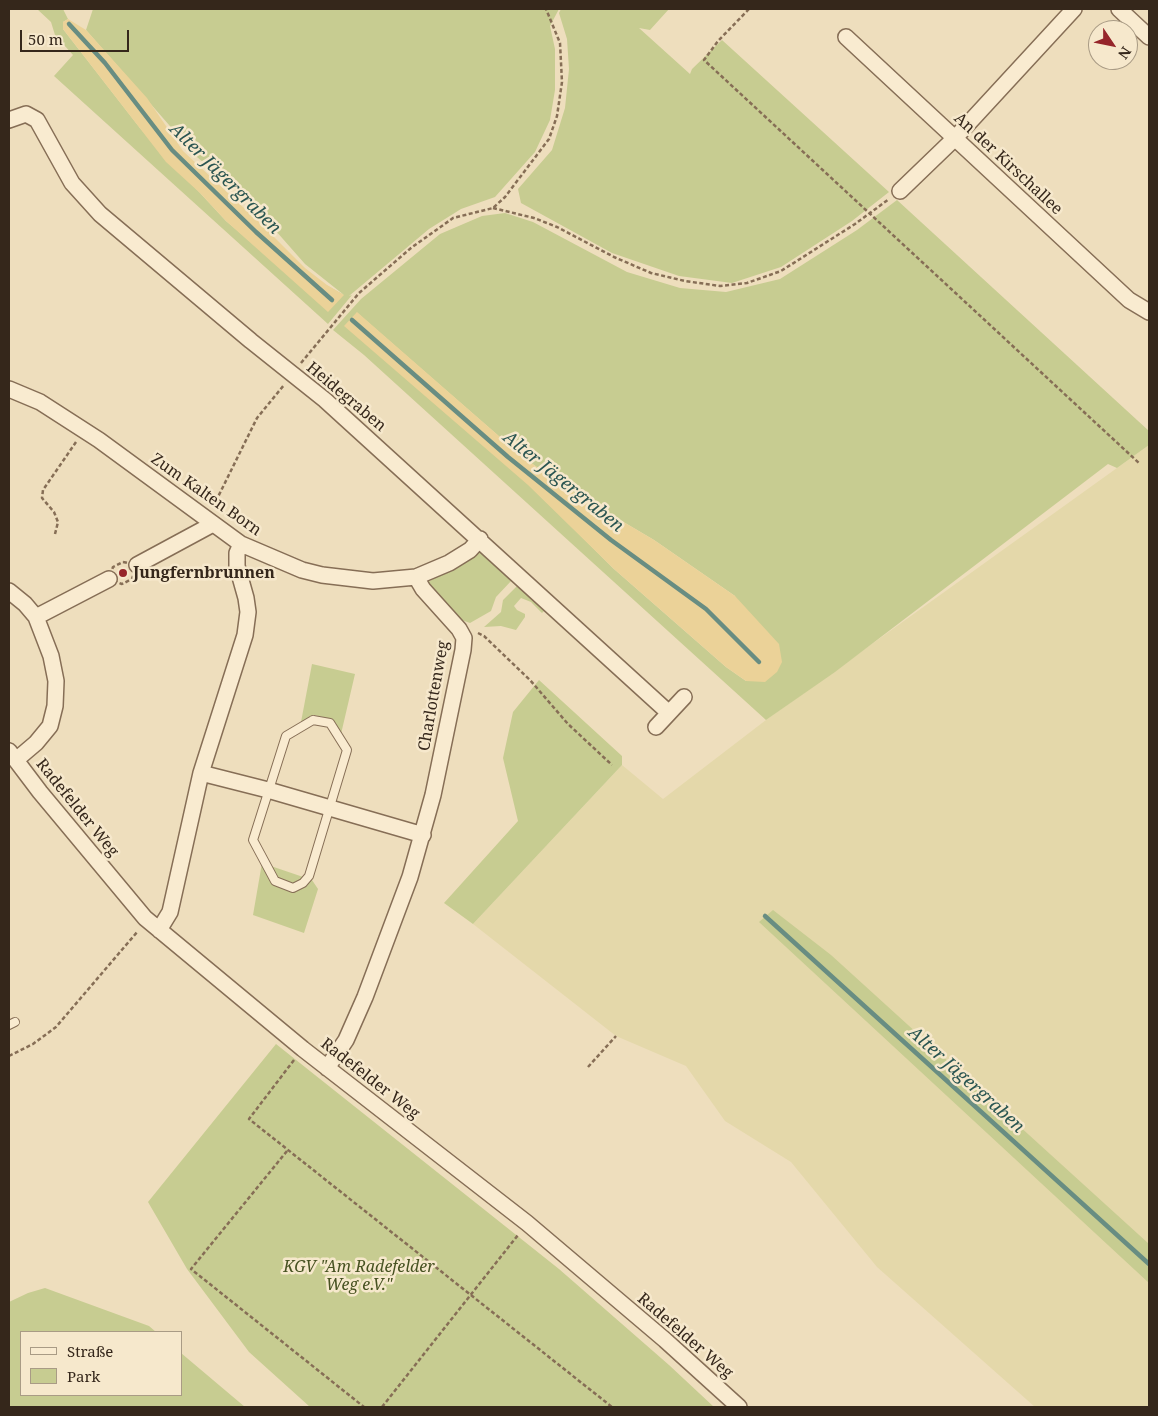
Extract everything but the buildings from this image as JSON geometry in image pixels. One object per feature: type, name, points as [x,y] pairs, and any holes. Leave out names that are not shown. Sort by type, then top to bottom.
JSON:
[{"type":"street","points":[[900,191],[955,138],[1074,9]]},
{"type":"street","points":[[1119,9],[1149,37]]},
{"type":"street","name":"An der Kirschallee","points":[[846,37],[1129,300],[1149,312]]},
{"type":"street","name":"Heidegraben","points":[[9,120],[26,114],[37,120],[59,163],[89,204],[325,400],[480,539],[669,713]]},
{"type":"street","name":"Zum Kalten Born","points":[[9,389],[40,402],[84,430],[241,544],[302,570],[322,575],[372,581],[416,578],[470,550],[480,539]]},
{"type":"street","points":[[131,569],[209,522]]},
{"type":"street","points":[[153,925],[170,912],[201,773],[247,623],[246,598],[237,566],[237,553],[241,544]]},
{"type":"street","points":[[36,618],[115,577]]},
{"type":"street","name":"Charlottenweg","points":[[327,1068],[346,1040],[384,951],[423,835],[463,650],[464,638],[459,630],[423,589],[416,578]]},
{"type":"street","points":[[9,591],[25,604],[36,618],[51,656],[56,680],[55,706],[50,726],[44,734],[12,755]]},
{"type":"street","points":[[656,727],[684,697]]},
{"type":"street","name":"Radefelder Weg","points":[[12,755],[40,792],[153,925],[302,1049],[526,1223],[665,1340],[739,1407]]},
{"type":"street","points":[[201,773],[268,790],[423,835]]},
{"type":"lane","points":[[313,720],[330,723],[347,750],[330,808],[309,876],[303,883],[293,888],[275,881],[253,840],[286,736],[313,720]]},
{"type":"path","points":[[493,208],[505,197],[549,138],[557,116],[562,82],[560,43],[546,9]]},
{"type":"path","points":[[749,9],[718,40],[704,60],[1139,463]]},
{"type":"path","points":[[209,522],[257,418],[292,374],[359,292],[411,248],[454,218],[493,208],[534,218],[651,273],[685,281],[720,286],[747,283],[781,271],[870,214],[900,191]]},
{"type":"path","points":[[55,534],[58,522],[54,512],[42,498],[43,490],[84,430]]},
{"type":"path","points":[[115,577],[131,569]]},
{"type":"path","points":[[115,577],[131,569]]},
{"type":"path","points":[[459,630],[469,630],[484,636],[530,680],[568,724],[612,765]]},
{"type":"path","points":[[9,1056],[33,1044],[56,1027],[153,925]]},
{"type":"path","points":[[588,1067],[616,1036]]},
{"type":"path","points":[[302,1049],[248,1119],[612,1407]]},
{"type":"path","points":[[288,1150],[191,1269],[364,1407]]},
{"type":"path","points":[[382,1407],[526,1223]]},
{"type":"shaded area","points":[[1149,445],[1149,1407],[1035,1407],[877,1267],[791,1162],[725,1121],[686,1066],[616,1036],[473,924],[622,765],[663,799],[766,720]]},
{"type":"green space","points":[[37,9],[63,9],[68,19],[63,22],[63,29],[140,128],[226,221],[256,246],[344,295],[305,264],[253,205],[197,157],[86,30],[93,9],[559,9],[550,26],[555,49],[555,90],[550,120],[535,152],[495,197],[461,209],[429,229],[349,296],[352,295],[328,324],[54,76],[73,55],[55,35],[51,22]]},
{"type":"green space","points":[[561,9],[669,9],[650,30],[639,28],[690,74],[692,69],[722,40],[889,192],[852,221],[781,267],[732,283],[679,276],[612,253],[521,203],[518,189],[552,150],[565,108],[569,69],[567,39],[559,13]]},
{"type":"green space","points":[[897,200],[1149,431],[1149,445],[1117,468],[1108,464],[835,672],[766,720],[364,355],[333,330],[361,299],[440,234],[482,216],[505,213],[533,222],[627,272],[680,288],[726,292],[780,279],[857,230]],"holes":[[[356,312],[524,458],[571,491],[654,540],[735,596],[746,681],[726,667],[614,569]]]},
{"type":"green space","points":[[481,552],[486,554],[512,580],[496,597],[491,611],[470,623],[456,618],[428,582]]},
{"type":"green space","points":[[518,585],[546,609],[542,613],[531,602],[521,598],[514,606],[525,614],[525,617],[516,630],[501,626],[484,627],[501,612],[503,600]]},
{"type":"green space","points":[[312,664],[355,674],[341,734],[332,719],[314,715],[301,722]]},
{"type":"green space","points":[[539,680],[622,756],[622,765],[473,924],[444,903],[518,821],[503,758],[513,712]]},
{"type":"green space","points":[[262,863],[312,880],[318,889],[304,933],[253,915]]},
{"type":"green space","points":[[773,910],[831,955],[1149,1244],[1149,1283],[759,922]]},
{"type":"green space","name":"KGV \"Am Radefelder Weg e.V.\"","points":[[276,1044],[559,1269],[714,1407],[310,1407],[249,1352],[187,1269],[148,1202]]},
{"type":"green space","points":[[45,1288],[149,1326],[155,1331],[20,1331],[20,1396],[182,1396],[182,1354],[245,1407],[9,1407],[9,1302],[28,1293]]},
{"type":"sand","points":[[68,19],[86,30],[147,98],[183,151],[305,268],[344,295],[328,312],[226,221],[200,193],[166,162],[63,29],[63,22]]},
{"type":"sand","points":[[357,312],[524,458],[571,491],[654,540],[735,596],[779,644],[782,662],[777,672],[765,682],[746,681],[726,667],[614,569],[528,485],[344,326]]},
{"type":"waterway","name":"Alter Jägergraben","points":[[69,24],[105,63],[172,150],[256,232],[332,300]]},
{"type":"waterway","name":"Alter Jägergraben","points":[[352,320],[508,457],[611,540],[706,609],[759,662]]},
{"type":"waterway","name":"Alter Jägergraben","points":[[765,916],[1149,1264]]},
{"type":"place","name":"Jungfernbrunnen","points":[[123,573]]}]
